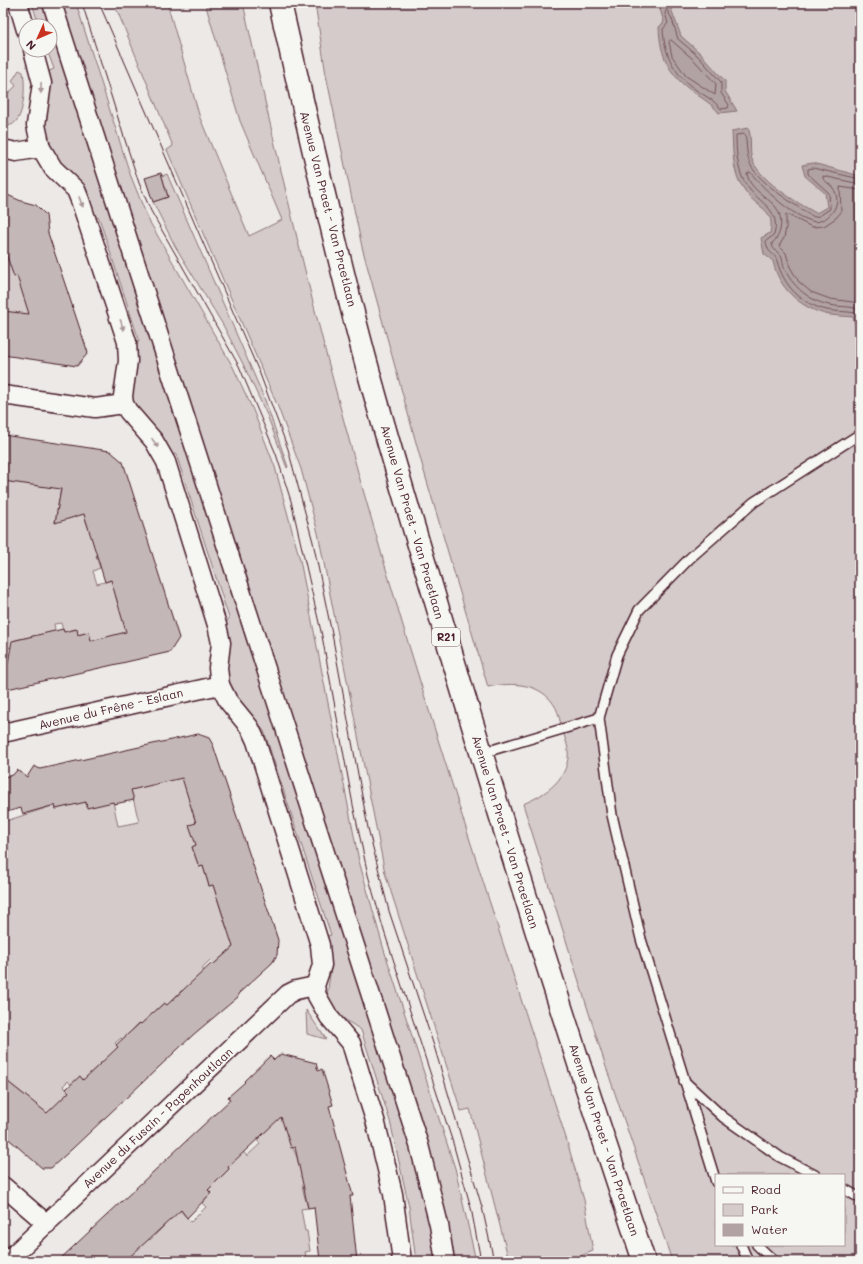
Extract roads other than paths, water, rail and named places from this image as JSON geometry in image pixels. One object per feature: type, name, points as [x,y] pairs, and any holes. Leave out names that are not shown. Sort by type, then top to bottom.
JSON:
[{"type":"main road","name":"Avenue Van Praet - Van Praetlaan","points":[[280,3],[311,142],[359,339],[480,753],[578,1063],[644,1261]]},
{"type":"street","points":[[18,3],[22,18]]},
{"type":"street","points":[[52,3],[419,1145],[439,1225],[445,1261]]},
{"type":"street","points":[[34,58],[42,83],[36,125],[41,148],[53,168],[76,190],[116,307],[127,342],[128,353],[123,396],[124,404],[128,411],[154,441],[166,462],[218,625],[220,643],[218,668],[220,685],[228,701],[250,728],[262,760],[320,945],[322,965],[315,986],[317,996],[323,1008],[350,1043],[375,1120],[393,1194],[402,1261]]},
{"type":"street","points":[[3,149],[16,152],[41,148]]},
{"type":"street","points":[[3,395],[90,408],[124,404]]},
{"type":"street","name":"Avenue du Frêne - Eslaan","points":[[3,733],[220,685]]},
{"type":"street","name":"Avenue du Fusain - Papenhoutlaan","points":[[7,1261],[288,994],[296,990],[315,986]]},
{"type":"street","points":[[3,1186],[47,1224]]},
{"type":"lane","points":[[715,1179],[637,924],[612,815],[599,718],[617,655],[639,610],[690,558],[754,502],[860,434]]},
{"type":"lane","points":[[480,753],[599,718]]},
{"type":"lane","points":[[684,1080],[723,1118],[780,1157],[814,1174]]},
{"type":"lane","points":[[845,1190],[860,1198]]},
{"type":"lane","points":[[741,1246],[748,1261]]},
{"type":"lane","points":[[758,1246],[774,1261]]},
{"type":"water","points":[[658,3],[669,3],[681,36],[700,53],[725,81],[725,91],[737,111],[719,113],[710,104],[685,86],[672,72],[667,64],[661,47],[659,27],[664,22]]},
{"type":"water","points":[[748,128],[751,154],[753,162],[758,170],[781,191],[816,213],[827,207],[825,193],[805,176],[802,165],[813,163],[860,176],[860,329],[856,327],[853,317],[825,314],[816,311],[798,301],[791,295],[780,279],[773,261],[764,254],[761,238],[770,233],[771,219],[766,211],[748,195],[737,177],[734,164],[732,131]]},
{"type":"tram line","points":[[82,3],[139,183],[151,211],[239,366],[276,454],[291,501],[322,636],[353,805],[368,875],[384,931],[453,1143],[471,1208],[481,1261]]},
{"type":"tram line","points":[[99,3],[260,374],[288,449],[313,542],[332,634],[368,828],[389,911],[434,1046],[482,1207],[494,1261]]}]
